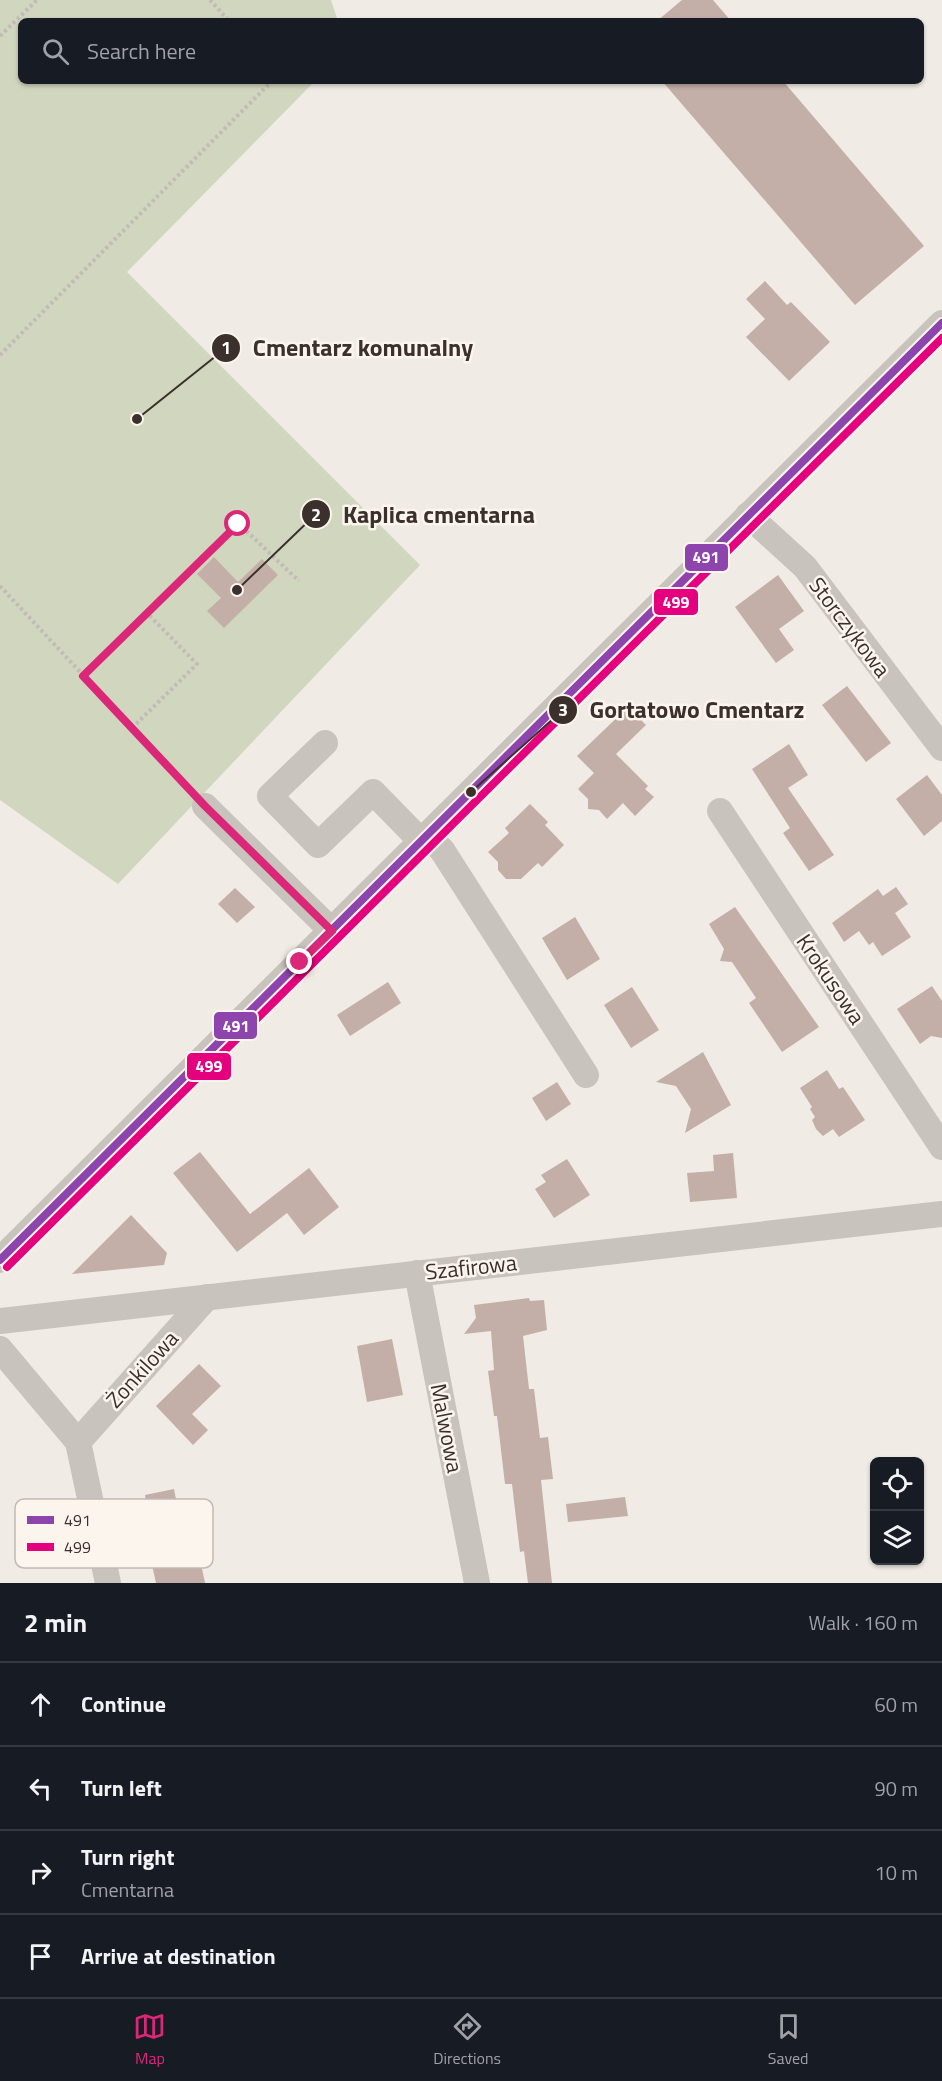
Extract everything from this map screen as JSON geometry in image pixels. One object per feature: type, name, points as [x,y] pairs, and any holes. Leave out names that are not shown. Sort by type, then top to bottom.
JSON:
[{"type":"street","points":[[0,1260],[942,323]]},
{"type":"street","name":"Storczykowa","points":[[748,516],[805,567],[942,748]]},
{"type":"street","points":[[325,742],[270,796],[318,845],[373,792],[424,839],[442,850],[586,1075]]},
{"type":"street","points":[[205,806],[332,931]]},
{"type":"street","name":"Krokusowa","points":[[720,811],[942,1147]]},
{"type":"street","name":"Szafirowa","points":[[0,1321],[942,1214]]},
{"type":"street","name":"Malwowa","points":[[417,1273],[477,1583]]},
{"type":"street","name":"Żonkilowa","points":[[78,1442],[207,1297]]},
{"type":"street","points":[[0,1348],[78,1442],[90,1499]]},
{"type":"street","points":[[105,1568],[108,1583]]},
{"type":"path","points":[[19,18],[38,0]]},
{"type":"path","points":[[210,0],[226,18]]},
{"type":"path","points":[[0,36],[18,19]]},
{"type":"path","points":[[0,355],[269,84]]},
{"type":"path","points":[[83,676],[238,524],[299,581]]},
{"type":"path","points":[[0,586],[205,806]]},
{"type":"path","points":[[132,728],[197,664],[147,613]]},
{"type":"green space","points":[[0,0],[331,0],[337,18],[18,18],[18,84],[312,84],[127,272],[420,565],[118,884],[0,800]]},
{"type":"building","points":[[682,0],[713,0],[728,18],[661,18]]},
{"type":"building","points":[[665,84],[786,84],[924,246],[855,305]]},
{"type":"building","points":[[765,281],[787,305],[791,302],[830,342],[789,381],[746,337],[765,319],[746,299]]},
{"type":"building","points":[[214,557],[238,582],[262,559],[278,575],[224,628],[207,611],[221,598],[197,574]]},
{"type":"building","points":[[778,575],[804,611],[779,629],[794,650],[776,663],[735,607]]},
{"type":"building","points":[[847,686],[891,743],[866,762],[822,705]]},
{"type":"building","points":[[628,707],[646,725],[616,754],[648,786],[645,789],[654,797],[635,816],[623,803],[607,819],[599,810],[588,809],[588,799],[578,789],[594,773],[577,756]]},
{"type":"building","points":[[789,744],[808,775],[788,788],[834,855],[809,871],[783,833],[790,828],[752,769]]},
{"type":"building","points":[[927,775],[942,795],[942,821],[924,836],[896,799]]},
{"type":"building","points":[[530,804],[548,822],[545,825],[564,845],[542,867],[538,863],[521,879],[506,879],[498,870],[498,862],[488,852],[509,833],[505,828]]},
{"type":"building","points":[[896,887],[908,904],[895,913],[911,937],[882,956],[873,942],[869,945],[859,931],[844,942],[832,923],[878,889],[883,896]]},
{"type":"building","points":[[235,888],[255,907],[237,923],[218,904]]},
{"type":"building","points":[[735,907],[819,1027],[782,1052],[749,1003],[756,998],[732,962],[720,961],[724,949],[709,924]]},
{"type":"building","points":[[575,917],[600,959],[567,980],[542,938]]},
{"type":"building","points":[[388,982],[401,1003],[350,1036],[337,1015]]},
{"type":"building","points":[[932,986],[942,1001],[942,1038],[931,1036],[920,1044],[897,1009]]},
{"type":"building","points":[[632,987],[659,1030],[631,1048],[604,1005]]},
{"type":"building","points":[[703,1052],[731,1105],[685,1133],[691,1109],[676,1086],[656,1082]]},
{"type":"building","points":[[827,1070],[839,1089],[843,1087],[865,1120],[839,1137],[833,1129],[823,1136],[816,1129],[812,1120],[815,1117],[810,1109],[812,1107],[800,1088]]},
{"type":"building","points":[[557,1082],[571,1104],[546,1121],[532,1098]]},
{"type":"building","points":[[200,1152],[250,1214],[309,1168],[339,1207],[304,1235],[287,1213],[237,1252],[173,1173]]},
{"type":"building","points":[[733,1153],[737,1198],[690,1202],[687,1173],[714,1171],[713,1155]]},
{"type":"building","points":[[567,1159],[590,1195],[554,1218],[535,1189],[546,1182],[541,1175]]},
{"type":"building","points":[[131,1215],[167,1253],[164,1265],[72,1274]]},
{"type":"building","points":[[529,1298],[530,1301],[544,1300],[547,1330],[523,1336],[529,1389],[534,1389],[540,1438],[548,1437],[553,1479],[541,1480],[552,1583],[528,1583],[524,1551],[520,1552],[512,1484],[505,1484],[497,1416],[494,1416],[488,1371],[494,1370],[491,1331],[464,1334],[476,1318],[474,1305]]},
{"type":"building","points":[[392,1339],[403,1395],[367,1402],[357,1346]]},
{"type":"building","points":[[199,1364],[221,1386],[192,1414],[208,1430],[193,1445],[156,1406]]},
{"type":"building","points":[[174,1489],[176,1499],[145,1499],[145,1495]]},
{"type":"building","points":[[625,1497],[628,1516],[568,1522],[566,1504]]},
{"type":"building","points":[[153,1568],[202,1568],[205,1583],[156,1583]]},
{"type":"transit line","name":"491","points":[[0,1260],[942,323]]},
{"type":"transit line","name":"499","points":[[7,1267],[942,338]]},
{"type":"place","name":"Cmentarz komunalny","points":[[137,419]]},
{"type":"place","name":"Kaplica cmentarna","points":[[237,590]]},
{"type":"place","name":"Gortatowo Cmentarz","points":[[471,792]]},
{"type":"route","points":[[238,524],[83,676],[205,806],[332,931],[300,962]]}]
